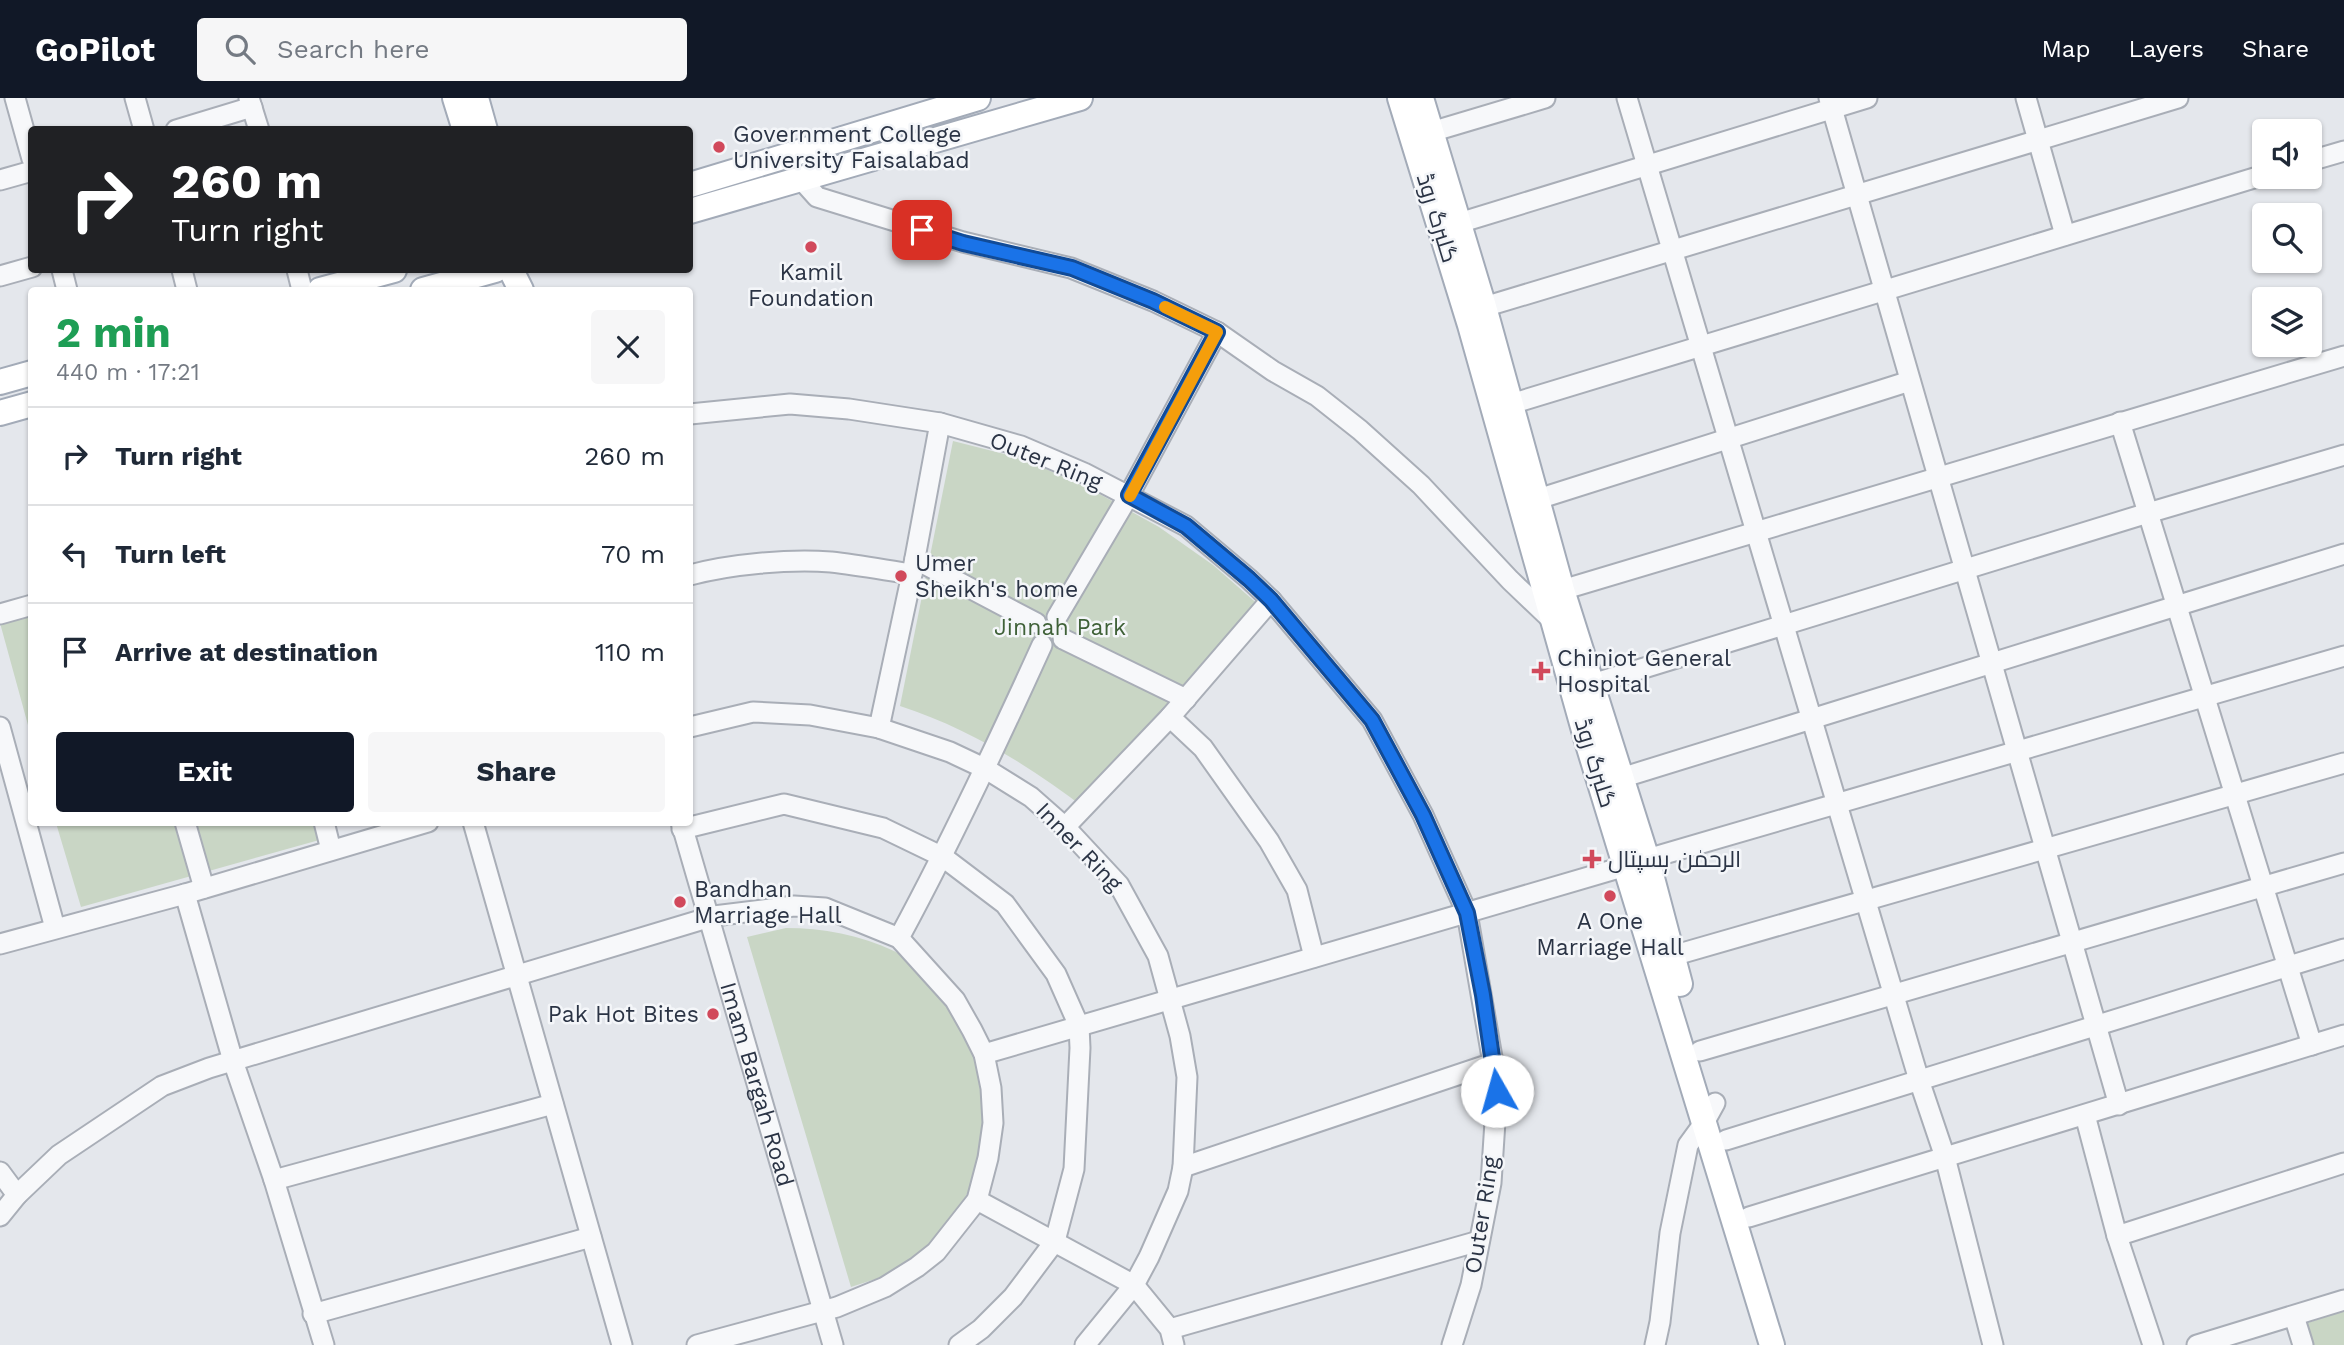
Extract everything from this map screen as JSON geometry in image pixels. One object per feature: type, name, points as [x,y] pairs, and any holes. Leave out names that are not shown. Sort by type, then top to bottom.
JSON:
[{"type":"main road","points":[[455,98],[464,126]]},
{"type":"main road","points":[[476,98],[484,126]]},
{"type":"main road","points":[[693,184],[978,98]]},
{"type":"main road","points":[[693,210],[1080,98]]},
{"type":"main road","name":"گلبرگ روڈ","points":[[1400,98],[1470,325],[1587,741],[1672,956],[1700,1051],[1710,1113],[1726,1140],[1788,1345]]},
{"type":"main road","name":"گلبرگ روڈ","points":[[1421,98],[1484,307],[1562,590],[1621,778],[1636,863],[1710,1113],[1772,1345]]},
{"type":"main road","points":[[331,287],[383,273]]},
{"type":"main road","points":[[434,287],[484,273]]},
{"type":"main road","points":[[0,382],[28,374]]},
{"type":"main road","points":[[0,413],[28,405]]},
{"type":"street","points":[[15,98],[28,145]]},
{"type":"street","points":[[135,98],[143,126]]},
{"type":"street","points":[[1431,132],[1545,98]]},
{"type":"street","points":[[1627,98],[1893,995],[1945,1157],[1993,1345]]},
{"type":"street","points":[[1459,223],[1647,165],[1830,103],[1867,98]]},
{"type":"street","points":[[2026,98],[2065,235]]},
{"type":"street","points":[[1484,307],[2178,98]]},
{"type":"street","points":[[187,126],[251,102],[258,126]]},
{"type":"street","points":[[1830,103],[2119,1105]]},
{"type":"street","points":[[2322,158],[2344,151]]},
{"type":"street","points":[[0,180],[28,172]]},
{"type":"street","points":[[800,178],[817,197],[963,243],[1072,268],[1153,301],[1217,332],[1273,371],[1317,396],[1360,430],[1421,485],[1510,580],[1578,642]]},
{"type":"street","points":[[1511,404],[2252,179]]},
{"type":"street","points":[[0,276],[28,268]]},
{"type":"street","points":[[1057,617],[1129,495],[1217,332]]},
{"type":"street","points":[[1562,590],[2344,356]]},
{"type":"street","points":[[1538,499],[1910,381]]},
{"type":"street","name":"Outer Ring","points":[[693,414],[790,404],[849,409],[940,423],[1021,446],[1084,473],[1186,526],[1271,600],[1372,720],[1423,815],[1467,913],[1497,1091],[1491,1183],[1471,1285],[1452,1345]]},
{"type":"street","points":[[2120,422],[2312,1045]]},
{"type":"street","points":[[879,728],[914,567],[940,423]]},
{"type":"street","points":[[1592,684],[2344,455]]},
{"type":"street","points":[[1621,778],[2344,554]]},
{"type":"street","points":[[693,574],[773,563],[830,562],[914,567],[1036,623]]},
{"type":"street","points":[[1065,827],[1170,718],[1271,600]]},
{"type":"street","points":[[0,614],[28,606]]},
{"type":"street","points":[[1047,615],[1057,617],[1063,624],[1063,639],[1051,647],[1042,645],[1034,633],[1036,623],[1047,615]]},
{"type":"street","points":[[1063,639],[1186,699]]},
{"type":"street","points":[[899,938],[986,769],[1042,645]]},
{"type":"street","points":[[984,1054],[2344,656]]},
{"type":"street","name":"Inner Ring","points":[[693,726],[754,712],[810,715],[879,728],[950,752],[986,769],[1031,797],[1065,827],[1119,885],[1158,956],[1180,1035],[1187,1077],[1183,1167],[1178,1191],[1134,1285],[1086,1345]]},
{"type":"street","points":[[1170,718],[1203,748],[1269,841],[1297,890],[1314,957]]},
{"type":"street","points":[[0,727],[23,771],[28,796]]},
{"type":"street","points":[[1672,956],[2344,763]]},
{"type":"street","points":[[693,824],[784,804],[883,828],[943,857],[1006,904],[1056,974],[1079,1026],[1074,1169],[1055,1241],[1013,1297],[981,1329],[959,1345]]},
{"type":"street","points":[[34,826],[55,928]]},
{"type":"street","points":[[186,826],[194,891],[233,1061],[274,1180],[324,1345]]},
{"type":"street","points":[[325,826],[331,850]]},
{"type":"street","points":[[0,944],[194,891],[414,826]]},
{"type":"street","points":[[473,826],[622,1345]]},
{"type":"street","name":"Imam Bargah Road","points":[[682,826],[834,1345]]},
{"type":"street","points":[[1700,1051],[2344,863]]},
{"type":"street","points":[[0,1216],[17,1195],[59,1155],[162,1086],[233,1061],[710,917],[794,906],[825,908],[899,938],[955,1000],[984,1054],[991,1088],[993,1123],[978,1200],[936,1252],[885,1287],[837,1307],[697,1345]]},
{"type":"street","points":[[1726,1140],[2344,949]]},
{"type":"street","points":[[1749,1217],[2344,1035]]},
{"type":"street","points":[[1183,1167],[1493,1063]]},
{"type":"street","points":[[274,1180],[553,1104]]},
{"type":"street","points":[[1655,1345],[1670,1233],[1683,1166],[1688,1145],[1710,1113]]},
{"type":"street","points":[[2085,1115],[2117,1236],[2153,1345]]},
{"type":"street","points":[[2117,1236],[2344,1163]]},
{"type":"street","points":[[0,1172],[17,1195]]},
{"type":"street","points":[[978,1200],[1134,1285],[1172,1337],[1479,1241]]},
{"type":"street","points":[[313,1314],[591,1237]]},
{"type":"street","points":[[2197,1345],[2344,1300]]},
{"type":"street","points":[[2294,1316],[2303,1345]]},
{"type":"green space","name":"Jinnah Park","points":[[953,441],[1024,459],[1094,491],[1159,527],[1213,565],[1261,607],[1086,809],[998,750],[926,715],[900,706]]},
{"type":"green space","points":[[28,616],[28,725],[0,623]]},
{"type":"green space","points":[[57,826],[327,826],[330,837],[81,907]]},
{"type":"green space","points":[[786,928],[813,929],[855,937],[894,951],[913,964],[946,1000],[959,1023],[979,1071],[985,1095],[988,1120],[979,1160],[968,1191],[953,1219],[902,1269],[851,1287],[747,937]]},
{"type":"green space","points":[[2344,1311],[2344,1345],[2307,1345],[2301,1325]]},
{"type":"slow traffic","points":[[1130,496],[1217,332],[1165,307]]},
{"type":"place","name":"Government College University Faisalabad","points":[[719,147]]},
{"type":"place","name":"Kamil Foundation","points":[[811,247]]},
{"type":"place","name":"Umer Sheikh's home","points":[[901,576]]},
{"type":"place","name":"Chiniot General Hospital","points":[[1541,671]]},
{"type":"place","name":"الرحمٰن ہسپتال","points":[[1592,859]]},
{"type":"place","name":"A One Marriage Hall","points":[[1610,896]]},
{"type":"place","name":"Bandhan Marriage Hall","points":[[680,902]]},
{"type":"place","name":"Pak Hot Bites","points":[[713,1014]]},
{"type":"route","points":[[922,230],[963,243],[1072,268],[1153,301],[1217,332],[1129,495],[1186,526],[1249,579],[1271,600],[1372,720],[1423,815],[1467,913],[1483,995],[1497,1091]]}]
